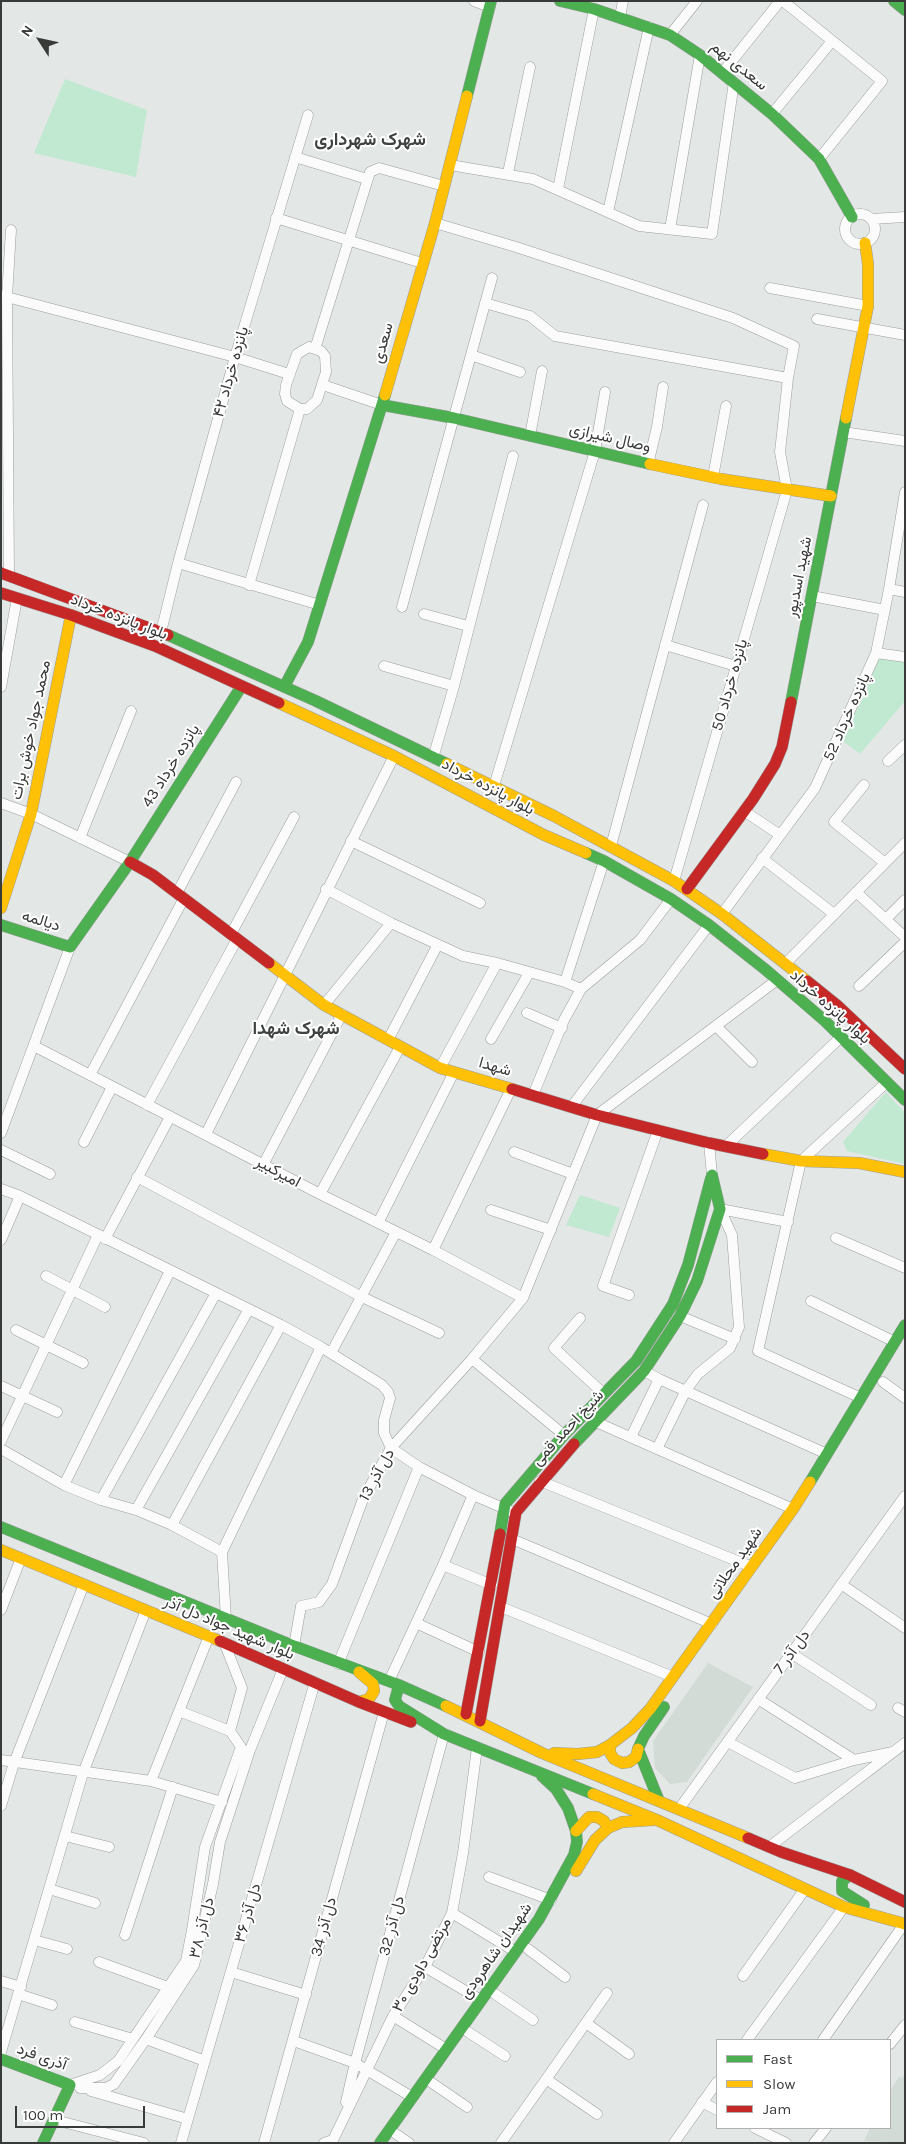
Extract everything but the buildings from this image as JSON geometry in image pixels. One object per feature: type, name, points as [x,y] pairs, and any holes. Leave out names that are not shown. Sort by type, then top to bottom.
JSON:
[{"type":"main road","name":"سعدی نهم","points":[[560,1],[620,16],[670,35],[700,55],[772,114],[819,159],[852,217]]},
{"type":"main road","points":[[894,1],[905,10]]},
{"type":"main road","name":"سعدی","points":[[284,687],[308,642],[382,405],[450,165],[491,4]]},
{"type":"main road","name":"شهید اسدپور","points":[[687,889],[744,811],[775,764],[782,747],[868,306],[868,264],[864,243]]},
{"type":"main road","name":"وصال شیرازی","points":[[382,405],[454,418],[648,464],[787,490],[831,496]]},
{"type":"main road","name":"بلوار پانزده خرداد","points":[[5,574],[161,632],[284,687],[494,786],[674,881],[722,914],[786,963],[838,1006],[904,1066]]},
{"type":"main road","name":"بلوار پانزده خرداد","points":[[1,593],[71,615],[155,646],[394,756],[544,835],[604,861],[671,899],[709,925],[778,980],[841,1037],[905,1100]]},
{"type":"main road","name":"محمد جواد خوش برات","points":[[1,908],[31,814],[71,615]]},
{"type":"main road","name":"پانزده خرداد 43","points":[[70,947],[130,862],[241,687]]},
{"type":"main road","name":"شهدا","points":[[130,862],[153,875],[324,1005],[440,1068],[597,1115],[709,1143],[801,1161],[859,1163],[905,1172]]},
{"type":"main road","name":"دیالمه","points":[[1,925],[70,947]]},
{"type":"main road","name":"شیخ احمد قمی","points":[[466,1714],[492,1585],[505,1504],[564,1435],[680,1316],[697,1281],[720,1209],[712,1175]]},
{"type":"main road","name":"شیخ احمد قمی","points":[[516,1512],[540,1482],[644,1371],[662,1334],[688,1265],[712,1175]]},
{"type":"main road","name":"شهید محلاتی","points":[[638,1749],[657,1716],[788,1535],[883,1382],[900,1344],[905,1325]]},
{"type":"main road","name":"شهید محلاتی","points":[[542,1753],[578,1754],[597,1752],[610,1745],[632,1728],[650,1709],[793,1509],[861,1398],[900,1344]]},
{"type":"main road","points":[[480,1721],[516,1512]]},
{"type":"main road","name":"بلوار شهید جواد دل آذر","points":[[1,1527],[338,1664],[394,1683],[466,1714],[542,1753],[769,1847]]},
{"type":"main road","name":"بلوار شهید جواد دل آذر","points":[[1,1550],[210,1636],[359,1702],[444,1734]]},
{"type":"main road","points":[[354,1670],[370,1678],[373,1684],[374,1691],[369,1699],[359,1702]]},
{"type":"main road","points":[[394,1683],[395,1700],[398,1706],[444,1734],[657,1820],[844,1907],[901,1923]]},
{"type":"main road","points":[[610,1745],[610,1753],[614,1760],[622,1763],[630,1762],[636,1757],[638,1749]]},
{"type":"main road","points":[[638,1749],[660,1801]]},
{"type":"main road","name":"شهیدان شاهرودی","points":[[380,2143],[516,1952],[551,1900],[574,1855],[576,1831],[568,1808],[556,1789],[535,1770]]},
{"type":"main road","points":[[576,1831],[589,1817],[597,1817],[604,1820],[608,1828],[622,1822],[657,1820]]},
{"type":"main road","name":"شهیدان شاهرودی","points":[[392,2138],[528,1949],[559,1903],[586,1852],[608,1828]]},
{"type":"main road","points":[[769,1847],[815,1868],[817,1877],[813,1885],[804,1889]]},
{"type":"main road","points":[[781,1852],[850,1875],[905,1902]]},
{"type":"main road","points":[[850,1875],[842,1880],[842,1891],[847,1896],[901,1923]]},
{"type":"main road","name":"آذری فرد","points":[[1,2059],[75,2087]]},
{"type":"main road","points":[[52,2143],[63,2122],[75,2087]]},
{"type":"main road","points":[[43,2143],[75,2087]]},
{"type":"street","points":[[474,1],[491,4]]},
{"type":"street","points":[[620,16],[623,1]]},
{"type":"street","points":[[670,35],[698,1]]},
{"type":"street","points":[[722,72],[782,1],[882,81],[819,159]]},
{"type":"street","points":[[558,189],[594,9]]},
{"type":"street","points":[[608,212],[649,27]]},
{"type":"street","points":[[772,114],[832,41]]},
{"type":"street","points":[[670,229],[700,55]]},
{"type":"street","points":[[508,174],[530,66]]},
{"type":"street","points":[[450,165],[533,179],[639,226],[712,234],[734,82]]},
{"type":"street","name":"پانزده خرداد ۴۲","points":[[161,632],[178,563],[235,357],[308,115]]},
{"type":"street","points":[[294,157],[369,175]]},
{"type":"street","points":[[315,348],[369,175],[379,168],[444,186]]},
{"type":"street","points":[[864,215],[871,220],[875,227],[874,235],[864,243],[856,244],[847,236],[846,224],[852,217],[864,215]]},
{"type":"street","points":[[276,218],[422,263]]},
{"type":"street","points":[[871,220],[905,218]]},
{"type":"street","points":[[434,223],[516,247],[733,318],[794,346],[788,378],[780,452],[787,490]]},
{"type":"street","points":[[5,574],[4,297],[11,230]]},
{"type":"street","points":[[402,607],[492,278]]},
{"type":"street","points":[[770,288],[868,306]]},
{"type":"street","points":[[4,297],[235,357],[289,374]]},
{"type":"street","points":[[485,303],[530,316],[555,336],[788,378]]},
{"type":"street","points":[[818,319],[905,335]]},
{"type":"street","points":[[308,347],[315,348],[325,356],[326,372],[323,385],[313,405],[306,409],[300,409],[287,401],[285,394],[289,374],[297,354],[308,347]]},
{"type":"street","points":[[471,355],[520,372]]},
{"type":"street","points":[[530,436],[542,371]]},
{"type":"street","points":[[323,385],[382,405]]},
{"type":"street","points":[[648,464],[657,427],[663,387]]},
{"type":"street","points":[[494,786],[595,451],[605,392]]},
{"type":"street","points":[[713,477],[726,406]]},
{"type":"street","points":[[249,585],[300,409]]},
{"type":"street","points":[[843,432],[905,441]]},
{"type":"street","points":[[433,758],[454,686],[513,456]]},
{"type":"street","name":"پانزده خرداد 50","points":[[674,881],[787,490]]},
{"type":"street","name":"پانزده خرداد 52","points":[[722,914],[815,788],[876,653],[905,492]]},
{"type":"street","points":[[610,846],[703,505]]},
{"type":"street","points":[[178,563],[320,605]]},
{"type":"street","points":[[889,589],[905,592]]},
{"type":"street","points":[[812,596],[885,610]]},
{"type":"street","points":[[1,687],[17,598]]},
{"type":"street","points":[[424,614],[468,626]]},
{"type":"street","points":[[665,646],[736,666]]},
{"type":"street","points":[[876,653],[905,657]]},
{"type":"street","points":[[384,666],[454,686]]},
{"type":"street","points":[[80,838],[131,711]]},
{"type":"street","points":[[888,761],[905,745]]},
{"type":"street","points":[[206,1134],[326,889],[394,756]]},
{"type":"street","points":[[90,1075],[236,782]]},
{"type":"street","points":[[864,785],[834,822],[885,862]]},
{"type":"street","points":[[1,803],[31,814],[130,862]]},
{"type":"street","points":[[744,811],[780,835]]},
{"type":"street","points":[[147,1105],[294,817]]},
{"type":"street","points":[[351,841],[480,903]]},
{"type":"street","points":[[786,963],[905,843]]},
{"type":"street","points":[[762,858],[834,914]]},
{"type":"street","points":[[565,982],[604,861]]},
{"type":"street","points":[[326,889],[437,946],[462,956],[497,963],[565,982],[581,989]]},
{"type":"street","points":[[856,892],[905,937]]},
{"type":"street","points":[[533,1095],[581,989],[640,940],[671,899]]},
{"type":"street","points":[[886,919],[905,900]]},
{"type":"street","points":[[324,1005],[391,923]]},
{"type":"street","points":[[572,1106],[709,925]]},
{"type":"street","points":[[859,986],[905,942]]},
{"type":"street","points":[[388,1040],[437,946]]},
{"type":"street","points":[[1,1133],[70,947]]},
{"type":"street","points":[[440,1068],[497,963]]},
{"type":"street","points":[[491,1039],[529,973]]},
{"type":"street","points":[[597,1115],[778,980]]},
{"type":"street","points":[[527,1013],[562,1028]]},
{"type":"street","points":[[263,1165],[342,1014]]},
{"type":"street","points":[[717,1027],[752,1062]]},
{"type":"street","points":[[726,1146],[841,1037]]},
{"type":"street","name":"امیرکبیر","points":[[34,1046],[378,1224],[434,1250],[523,1298]]},
{"type":"street","points":[[320,1194],[400,1047]]},
{"type":"street","points":[[378,1224],[454,1072]]},
{"type":"street","points":[[861,1398],[758,1351],[801,1161],[887,1082]]},
{"type":"street","points":[[84,1142],[112,1087]]},
{"type":"street","points":[[434,1250],[512,1089]]},
{"type":"street","name":"دل آذر 13","points":[[294,1646],[301,1606],[319,1602],[332,1584],[362,1499],[391,1448],[472,1359],[523,1298],[597,1115]]},
{"type":"street","points":[[1,1441],[72,1289],[170,1117]]},
{"type":"street","points":[[629,1295],[603,1286],[658,1130]]},
{"type":"street","name":"شیخ احمد قمی","points":[[709,1143],[712,1175]]},
{"type":"street","points":[[1,1150],[50,1174]]},
{"type":"street","points":[[514,1152],[573,1174]]},
{"type":"street","points":[[137,1177],[362,1297],[439,1333]]},
{"type":"street","points":[[1,1189],[20,1196],[249,1309],[321,1347],[382,1385],[390,1398],[384,1420],[384,1433],[391,1448],[419,1467],[473,1495],[504,1509],[516,1512]]},
{"type":"street","points":[[1,1240],[20,1196]]},
{"type":"street","points":[[720,1209],[788,1222]]},
{"type":"street","points":[[657,1449],[686,1390],[698,1374],[730,1348],[739,1327],[732,1235],[720,1209]]},
{"type":"street","points":[[492,1210],[551,1230]]},
{"type":"street","points":[[331,1354],[396,1232]]},
{"type":"street","points":[[836,1238],[905,1268]]},
{"type":"street","points":[[64,1485],[170,1270]]},
{"type":"street","points":[[46,1276],[105,1307]]},
{"type":"street","points":[[102,1500],[216,1294]]},
{"type":"street","points":[[811,1301],[900,1344]]},
{"type":"street","points":[[136,1510],[249,1309]]},
{"type":"street","points":[[680,1316],[735,1339]]},
{"type":"street","points":[[580,1318],[554,1348],[604,1394]]},
{"type":"street","points":[[172,1525],[281,1326]]},
{"type":"street","points":[[16,1330],[83,1363]]},
{"type":"street","points":[[226,1619],[222,1552],[321,1347]]},
{"type":"street","points":[[472,1359],[564,1435]]},
{"type":"street","points":[[644,1371],[827,1454]]},
{"type":"street","points":[[631,1438],[659,1379]]},
{"type":"street","points":[[883,1382],[905,1398]]},
{"type":"street","points":[[1,1386],[57,1412]]},
{"type":"street","points":[[596,1422],[793,1509]]},
{"type":"street","points":[[1,1449],[64,1485],[102,1500],[136,1510],[172,1525],[222,1552]]},
{"type":"street","points":[[338,1664],[419,1467]]},
{"type":"street","points":[[540,1482],[752,1567]]},
{"type":"street","points":[[394,1683],[416,1623],[444,1565],[473,1495]]},
{"type":"street","name":"دل آذر 7","points":[[679,1809],[905,1496]]},
{"type":"street","points":[[512,1539],[712,1624]]},
{"type":"street","points":[[1,1610],[21,1558]]},
{"type":"street","points":[[444,1565],[492,1585]]},
{"type":"street","points":[[1,1806],[14,1763],[84,1584]]},
{"type":"street","points":[[841,1584],[905,1628]]},
{"type":"street","points":[[501,1606],[673,1677]]},
{"type":"street","points":[[1,2052],[83,1773],[146,1610]]},
{"type":"street","points":[[416,1623],[479,1652]]},
{"type":"street","points":[[151,1781],[210,1636]]},
{"type":"street","points":[[223,1642],[242,1688],[230,1731]]},
{"type":"street","points":[[792,1653],[871,1705]]},
{"type":"street","points":[[179,1711],[230,1731],[245,1748],[282,1669]]},
{"type":"street","name":"دل آذر ۳۶","points":[[181,2143],[315,1682]]},
{"type":"street","points":[[758,1699],[854,1760]]},
{"type":"street","points":[[469,1700],[475,1707],[480,1706],[484,1702]]},
{"type":"street","name":"دل آذر 34","points":[[264,2143],[294,2041],[384,1712]]},
{"type":"street","name":"دل آذر 32","points":[[342,2118],[354,2063],[444,1734]]},
{"type":"street","points":[[728,1742],[795,1778],[854,1760],[893,1752]]},
{"type":"street","points":[[769,1847],[905,1743]]},
{"type":"street","name":"دل آذر ۳۸","points":[[75,2087],[106,2088],[114,2084],[146,2039],[172,1989],[186,1960],[205,1847],[245,1748]]},
{"type":"street","name":"دل آذر ۳۸","points":[[75,2087],[107,2071],[118,2060],[172,1989],[194,1965],[220,1842],[245,1748]]},
{"type":"street","name":"۳۰ مرتضی داودی","points":[[329,2142],[393,2016],[425,1967],[452,1913],[463,1853],[477,1748]]},
{"type":"street","points":[[1,1760],[83,1773],[151,1781],[222,1802]]},
{"type":"street","points":[[124,1935],[173,1787]]},
{"type":"street","points":[[65,1836],[109,1847]]},
{"type":"street","points":[[489,1877],[551,1900]]},
{"type":"street","points":[[743,1976],[804,1889]]},
{"type":"street","points":[[49,1890],[95,1903]]},
{"type":"street","points":[[748,2039],[844,1907]]},
{"type":"street","points":[[452,1913],[516,1952]]},
{"type":"street","points":[[824,2039],[901,1923]]},
{"type":"street","points":[[34,1940],[67,1949]]},
{"type":"street","points":[[528,1949],[565,1976]]},
{"type":"street","points":[[99,1962],[172,1989]]},
{"type":"street","points":[[425,1967],[481,2000]]},
{"type":"street","points":[[231,1972],[306,1995]]},
{"type":"street","points":[[1,1981],[52,2005]]},
{"type":"street","points":[[506,2141],[546,2079],[607,1993]]},
{"type":"street","points":[[495,1994],[533,2020]]},
{"type":"street","points":[[393,2016],[446,2049]]},
{"type":"street","points":[[75,2022],[133,2039]]},
{"type":"street","points":[[586,2023],[629,2054]]},
{"type":"street","points":[[891,2043],[905,2025]]},
{"type":"street","points":[[468,2032],[505,2056]]},
{"type":"street","points":[[146,2039],[205,2060]]},
{"type":"street","points":[[294,2041],[354,2063],[412,2097]]},
{"type":"street","points":[[546,2079],[596,2114]]},
{"type":"street","points":[[432,2083],[467,2107]]},
{"type":"street","points":[[674,2143],[716,2083]]},
{"type":"street","points":[[75,2087],[188,2119]]},
{"type":"street","points":[[702,2102],[716,2109]]},
{"type":"street","points":[[63,2122],[144,2143]]},
{"type":"street","points":[[757,2129],[786,2143]]},
{"type":"street","points":[[814,2143],[825,2129]]},
{"type":"street","points":[[392,2138],[409,2143]]},
{"type":"shaded area","points":[[708,1663],[753,1687],[687,1782],[670,1784],[655,1768],[653,1741]]},
{"type":"shaded area","points":[[905,2073],[905,2143],[864,2141],[870,2129],[891,2129],[891,2089],[899,2077],[902,2078]]},
{"type":"green space","points":[[65,79],[147,110],[136,177],[34,153]]},
{"type":"green space","points":[[880,657],[905,661],[905,701],[860,754],[843,741]]},
{"type":"green space","points":[[886,1092],[905,1113],[905,1164],[847,1151],[843,1142]]},
{"type":"green space","points":[[580,1195],[620,1208],[609,1237],[566,1225]]},
{"type":"traffic: fast","points":[[467,96],[491,1]]},
{"type":"traffic: fast","points":[[560,1],[594,9],[670,35],[700,55],[772,114],[819,159],[852,217]]},
{"type":"traffic: fast","points":[[894,1],[905,10]]},
{"type":"traffic: fast","points":[[284,687],[308,642],[385,395]]},
{"type":"traffic: fast","points":[[382,405],[454,418],[650,464]]},
{"type":"traffic: fast","points":[[791,702],[846,418]]},
{"type":"traffic: fast","points":[[168,635],[316,701],[447,764]]},
{"type":"traffic: fast","points":[[1,925],[70,947],[130,862],[241,687]]},
{"type":"traffic: fast","points":[[586,853],[604,861],[671,899],[709,925],[766,970],[825,1021],[905,1100]]},
{"type":"traffic: fast","points":[[574,1444],[644,1371],[680,1316],[697,1281],[720,1209],[712,1175]]},
{"type":"traffic: fast","points":[[500,1534],[505,1504],[564,1435],[636,1361],[673,1304],[688,1265],[711,1178]]},
{"type":"traffic: fast","points":[[810,1482],[905,1325]]},
{"type":"traffic: fast","points":[[1,1527],[294,1646],[399,1685],[446,1706]]},
{"type":"traffic: fast","points":[[399,1685],[395,1700],[399,1706],[444,1734],[593,1794]]},
{"type":"traffic: fast","points":[[659,1801],[638,1749],[644,1736],[664,1707]]},
{"type":"traffic: fast","points":[[380,2143],[539,1919],[574,1855],[577,1842],[576,1831],[568,1808],[556,1789],[542,1776]]},
{"type":"traffic: fast","points":[[850,1875],[842,1881],[842,1891],[864,1905]]},
{"type":"traffic: fast","points":[[1,2059],[70,2085],[43,2143]]},
{"type":"traffic: slow","points":[[385,395],[435,223],[467,96]]},
{"type":"traffic: slow","points":[[846,418],[868,306],[868,264],[865,243]]},
{"type":"traffic: slow","points":[[650,464],[721,479],[831,496]]},
{"type":"traffic: slow","points":[[1,908],[31,814],[71,615]]},
{"type":"traffic: slow","points":[[279,703],[394,756],[544,835],[586,853]]},
{"type":"traffic: slow","points":[[447,764],[554,816],[674,881],[722,914],[807,981]]},
{"type":"traffic: slow","points":[[269,963],[324,1005],[440,1068],[512,1089]]},
{"type":"traffic: slow","points":[[763,1154],[801,1161],[859,1163],[905,1172]]},
{"type":"traffic: slow","points":[[554,1753],[578,1754],[597,1752],[610,1745],[632,1728],[650,1709],[793,1509],[810,1482]]},
{"type":"traffic: slow","points":[[1,1550],[220,1641]]},
{"type":"traffic: slow","points":[[359,1672],[373,1684],[374,1691],[369,1699],[359,1702]]},
{"type":"traffic: slow","points":[[446,1706],[542,1753],[748,1838]]},
{"type":"traffic: slow","points":[[610,1745],[610,1753],[614,1759],[622,1763],[629,1762],[636,1757],[638,1749]]},
{"type":"traffic: slow","points":[[593,1794],[657,1820],[844,1907],[905,1924]]},
{"type":"traffic: slow","points":[[576,1831],[589,1817],[597,1817],[604,1821],[608,1828]]},
{"type":"traffic: slow","points":[[576,1871],[595,1840],[608,1828],[622,1822],[653,1820]]},
{"type":"traffic: jam","points":[[1,573],[168,635]]},
{"type":"traffic: jam","points":[[1,593],[71,615],[155,646],[279,703]]},
{"type":"traffic: jam","points":[[687,889],[753,799],[775,764],[782,747],[791,702]]},
{"type":"traffic: jam","points":[[130,862],[153,875],[269,963]]},
{"type":"traffic: jam","points":[[807,981],[838,1006],[905,1069]]},
{"type":"traffic: jam","points":[[512,1089],[597,1115],[709,1143],[763,1154]]},
{"type":"traffic: jam","points":[[480,1721],[516,1512],[574,1444]]},
{"type":"traffic: jam","points":[[466,1714],[500,1534]]},
{"type":"traffic: jam","points":[[220,1641],[359,1702],[411,1722]]},
{"type":"traffic: jam","points":[[748,1838],[781,1852],[850,1875],[905,1902]]},
{"type":"district","name":"شهرک شهرداری","points":[[370,140]]},
{"type":"district","name":"شهرک شهدا","points":[[296,1029]]}]
